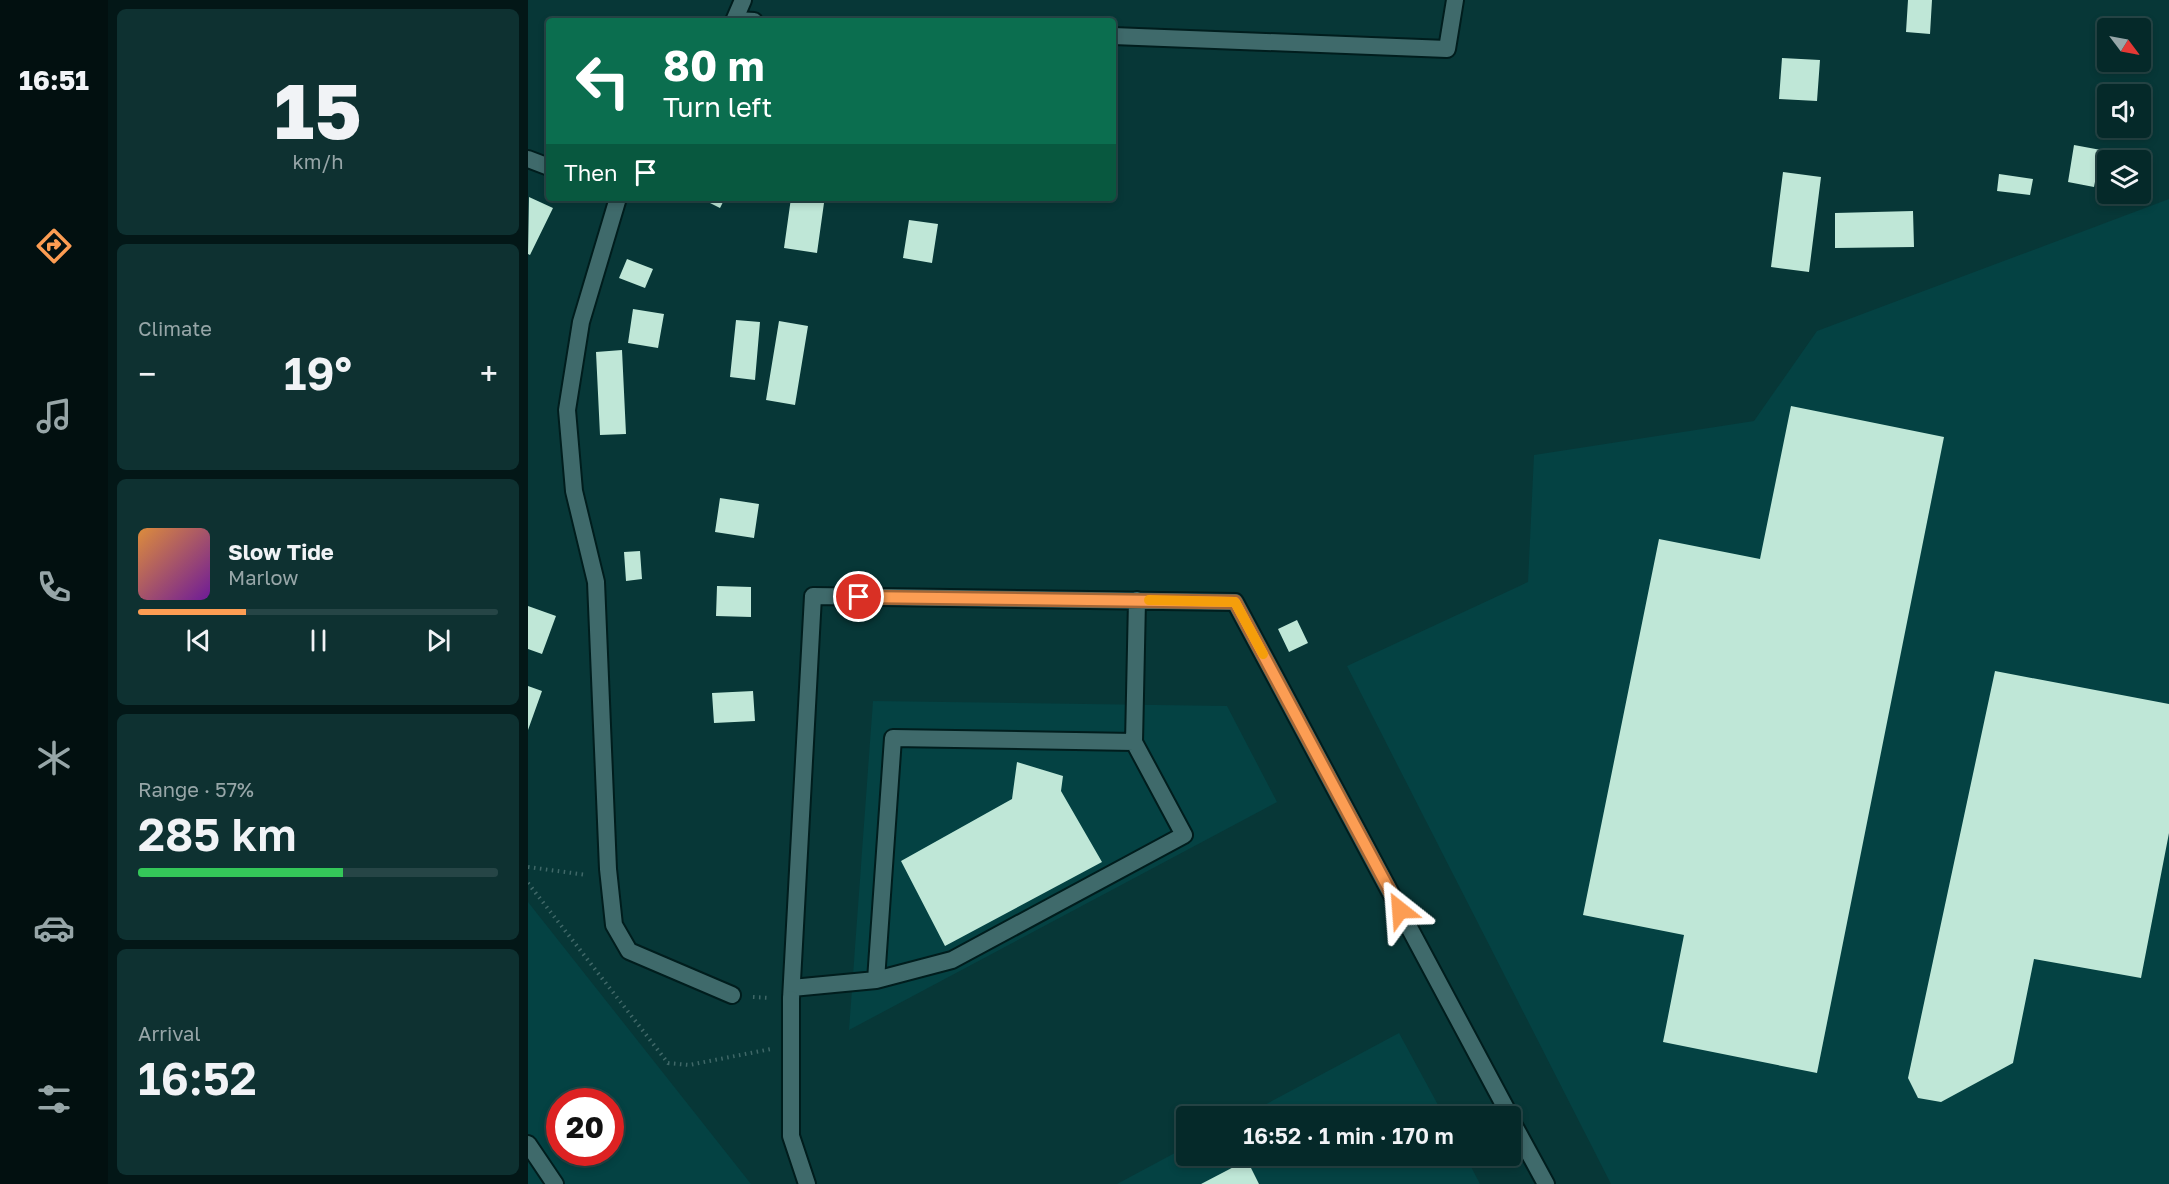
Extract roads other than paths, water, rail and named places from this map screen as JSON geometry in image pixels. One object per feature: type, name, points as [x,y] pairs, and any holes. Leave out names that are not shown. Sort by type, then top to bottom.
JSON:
[{"type":"street","points":[[735,18],[743,0]]},
{"type":"street","points":[[1116,36],[1447,49],[1455,0]]},
{"type":"street","points":[[528,159],[546,166]]},
{"type":"street","points":[[617,201],[581,322],[567,410],[574,491],[596,582],[609,878],[614,925],[629,951],[732,995]]},
{"type":"street","points":[[807,1184],[791,1136],[791,994],[813,596],[1235,602],[1504,1106]]},
{"type":"street","points":[[791,994],[876,980],[952,960],[1184,835],[1134,742],[1137,600]]},
{"type":"street","points":[[876,980],[893,738],[1134,742]]},
{"type":"street","points":[[1521,1137],[1546,1184]]},
{"type":"street","points":[[528,1144],[555,1184]]}]
